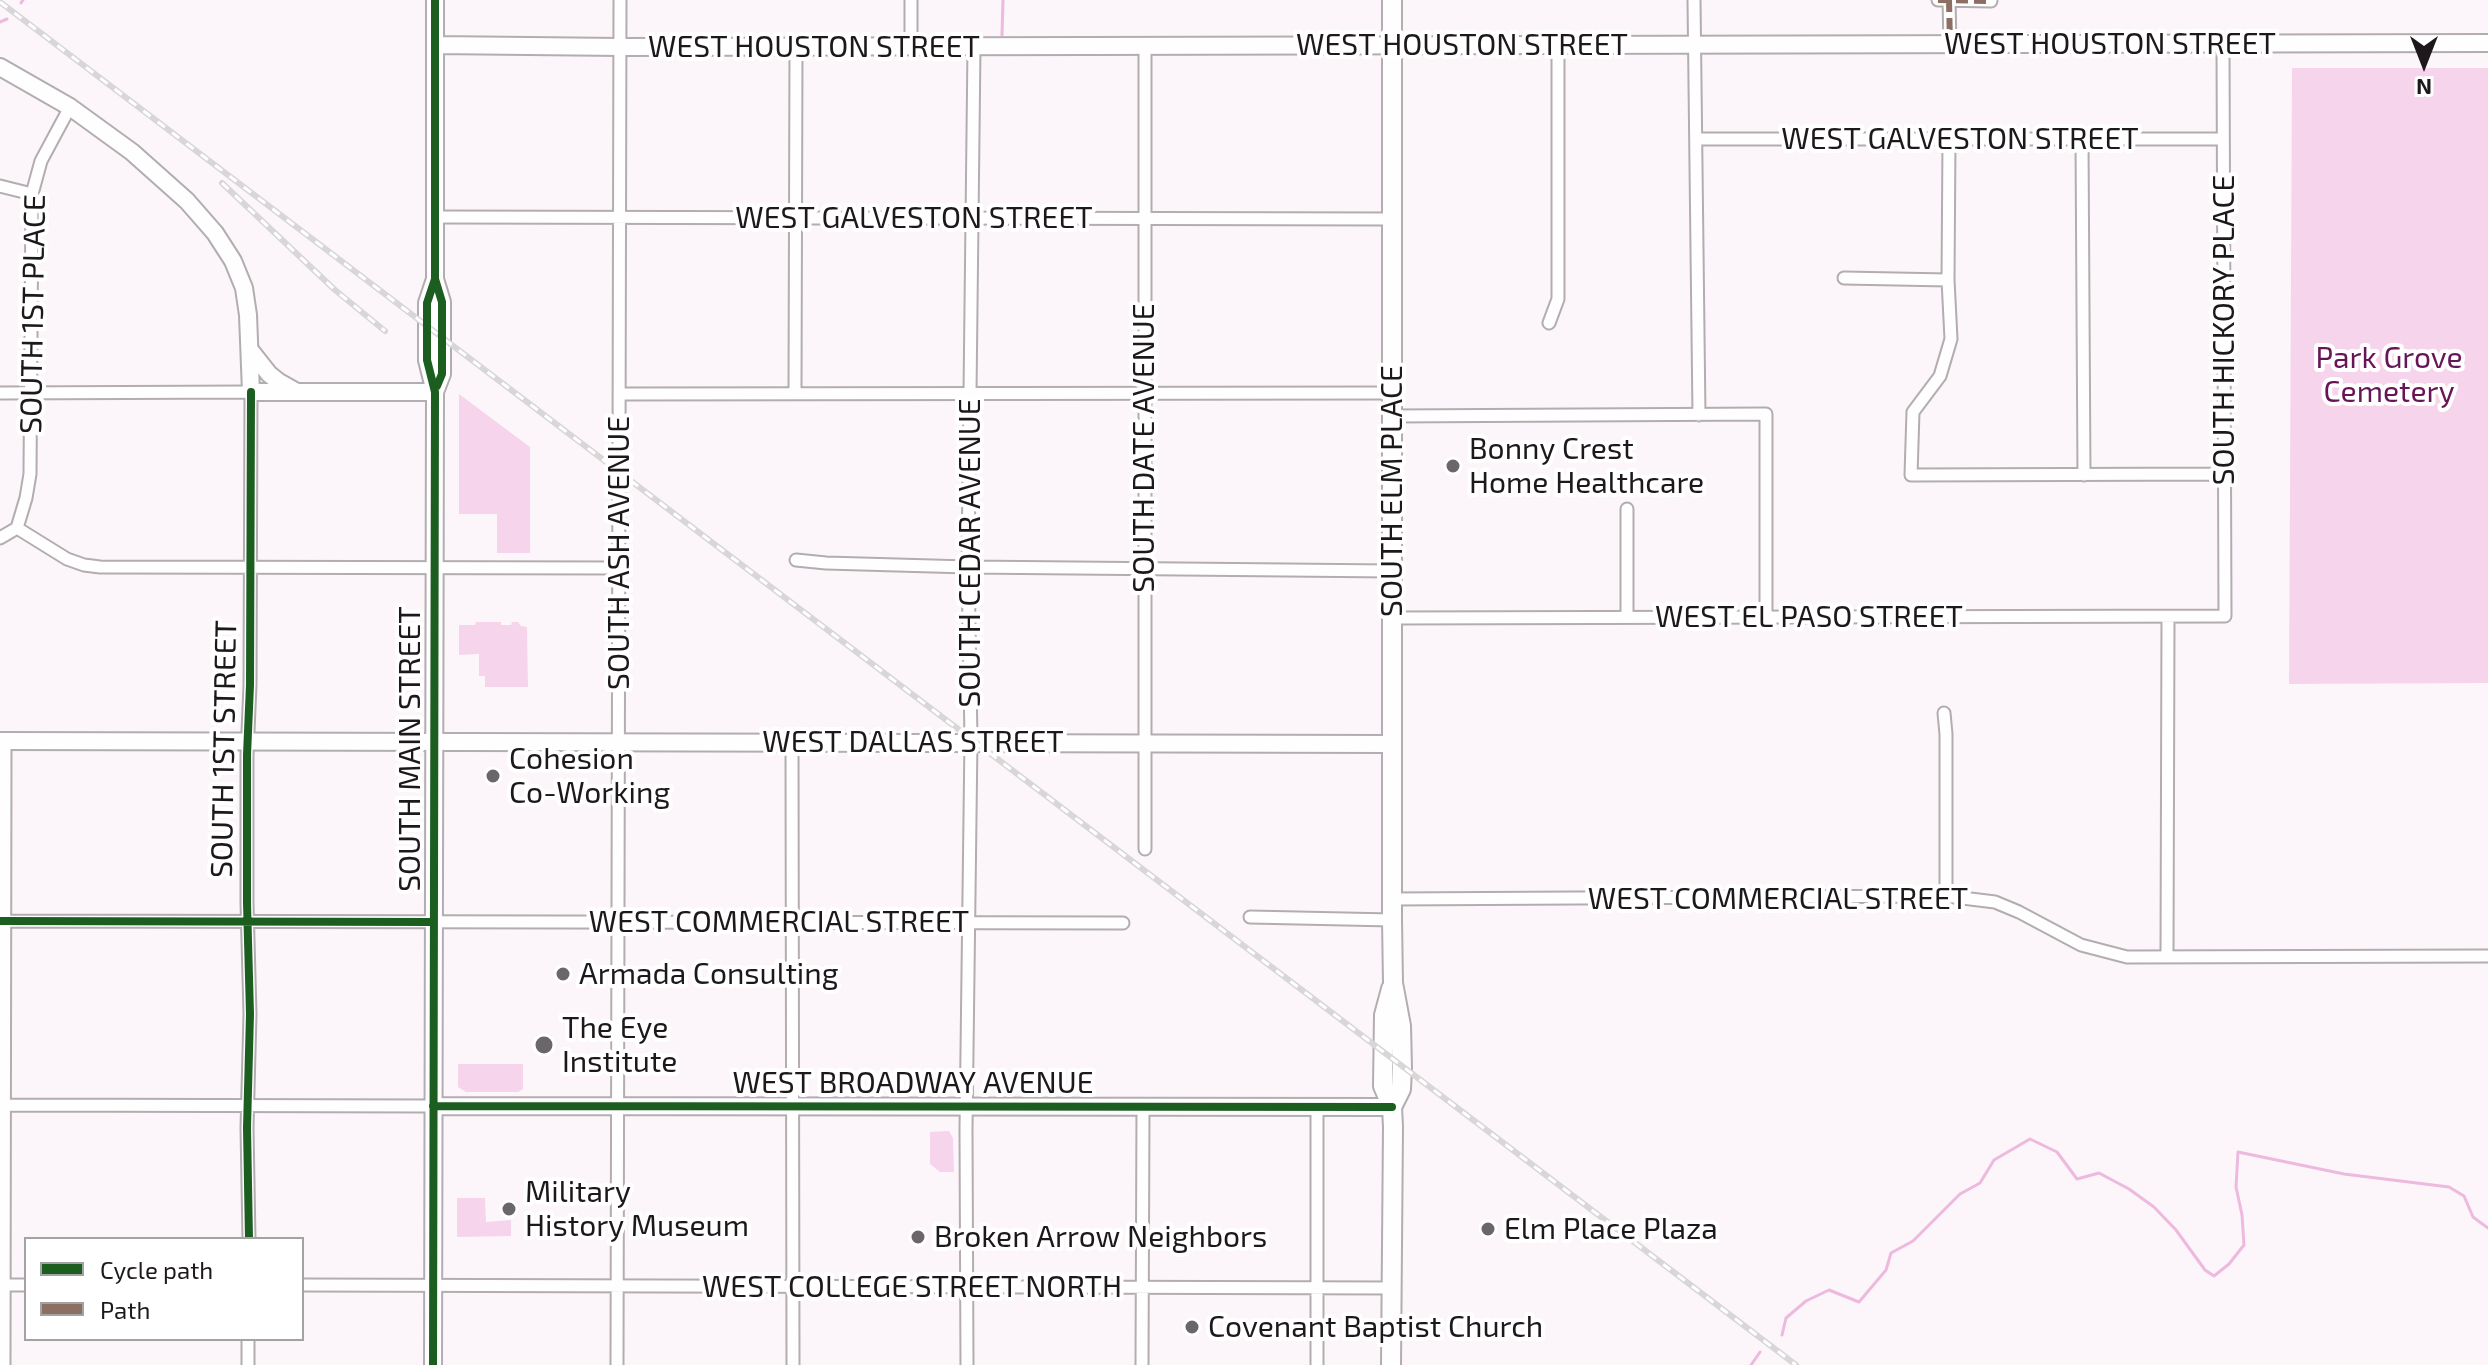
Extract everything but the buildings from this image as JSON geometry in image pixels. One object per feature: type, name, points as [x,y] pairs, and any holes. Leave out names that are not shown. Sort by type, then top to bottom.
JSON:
[{"type":"main road","name":"SOUTH MAIN STREET","points":[[433,1365],[435,392],[427,360],[427,303],[435,279],[435,0]]},
{"type":"main road","name":"SOUTH ELM PLACE","points":[[1391,1365],[1392,1107],[1401,1089],[1402,1068],[1401,1026],[1393,983],[1392,920],[1392,0]]},
{"type":"main road","name":"WEST HOUSTON STREET","points":[[436,45],[974,47],[2488,43]]},
{"type":"main road","name":"SOUTH 1ST STREET","points":[[0,67],[70,107],[132,152],[170,185],[215,233],[233,261],[244,288],[251,392]]},
{"type":"main road","points":[[250,350],[269,374],[296,392]]},
{"type":"main road","points":[[251,392],[435,392]]},
{"type":"main road","name":"WEST DALLAS STREET","points":[[2,741],[1391,744]]},
{"type":"main road","name":"WEST BROADWAY AVENUE","points":[[433,1106],[1392,1107]]},
{"type":"street","name":"SOUTH ASH AVENUE","points":[[617,1365],[620,0]]},
{"type":"street","points":[[911,0],[911,47]]},
{"type":"street","points":[[1694,0],[1699,415]]},
{"type":"street","points":[[1938,0],[1991,1]]},
{"type":"street","points":[[1949,0],[1950,44]]},
{"type":"street","name":"SOUTH HICKORY PLACE","points":[[2223,44],[2225,616]]},
{"type":"street","name":"SOUTH DATE AVENUE","points":[[1145,46],[1145,849]]},
{"type":"street","points":[[1549,323],[1558,299],[1558,46]]},
{"type":"street","points":[[795,393],[796,47]]},
{"type":"street","name":"SOUTH CEDAR AVENUE","points":[[967,1365],[968,567],[974,47]]},
{"type":"street","name":"SOUTH 1ST PLACE","points":[[17,528],[30,474],[32,194],[41,161],[70,107]]},
{"type":"street","name":"WEST GALVESTON STREET","points":[[1696,139],[2223,139]]},
{"type":"street","points":[[1949,140],[1948,280],[1951,339],[1940,376],[1913,412],[1911,475],[2225,474]]},
{"type":"street","points":[[2082,140],[2084,475]]},
{"type":"street","points":[[0,186],[32,194]]},
{"type":"street","name":"WEST GALVESTON STREET","points":[[436,217],[1392,219]]},
{"type":"street","points":[[1844,278],[1948,280]]},
{"type":"street","points":[[0,393],[251,392]]},
{"type":"street","name":"SOUTH 1ST STREET","points":[[249,1237],[251,392]]},
{"type":"street","points":[[621,394],[1392,393]]},
{"type":"street","points":[[1392,416],[1766,414],[1766,617]]},
{"type":"street","points":[[1627,509],[1627,617]]},
{"type":"street","points":[[0,538],[17,528],[67,559],[84,565],[122,568],[619,568]]},
{"type":"street","points":[[796,560],[968,567],[1392,571]]},
{"type":"street","name":"WEST EL PASO STREET","points":[[1392,618],[2225,616]]},
{"type":"street","points":[[2167,956],[2168,617]]},
{"type":"street","points":[[1944,713],[1946,896]]},
{"type":"street","points":[[2,741],[4,1365]]},
{"type":"street","points":[[792,742],[793,1365]]},
{"type":"street","name":"WEST COMMERCIAL STREET","points":[[1392,899],[1946,896],[1995,902],[2081,945],[2127,957],[2488,956]]},
{"type":"street","points":[[1250,917],[1392,920]]},
{"type":"street","name":"WEST COMMERCIAL STREET","points":[[2,921],[1123,923]]},
{"type":"street","points":[[2,1105],[433,1106]]},
{"type":"street","points":[[1317,1106],[1317,1365]]},
{"type":"street","points":[[1142,1365],[1143,1107]]},
{"type":"street","points":[[2,1285],[24,1285]]},
{"type":"street","name":"WEST COLLEGE STREET NORTH","points":[[304,1285],[1392,1288]]},
{"type":"street","points":[[248,1341],[248,1365]]},
{"type":"green space","name":"Park Grove Cemetery","points":[[2292,68],[2488,68],[2488,683],[2289,684]]},
{"type":"green space","points":[[459,394],[530,447],[530,553],[497,553],[497,514],[459,514]]},
{"type":"green space","points":[[476,622],[511,625],[518,622],[527,627],[528,687],[485,687],[485,676],[479,676],[479,654],[459,655],[459,625],[475,625]]},
{"type":"green space","points":[[458,1064],[523,1064],[523,1089],[518,1092],[466,1092],[458,1087]]},
{"type":"green space","points":[[949,1131],[953,1138],[954,1172],[940,1172],[930,1164],[930,1132]]},
{"type":"green space","points":[[457,1198],[485,1198],[486,1222],[511,1220],[511,1236],[457,1237]]},
{"type":"waterway","points":[[1002,35],[1003,0]]},
{"type":"waterway","points":[[0,22],[7,19]]},
{"type":"waterway","points":[[1782,1335],[1786,1318],[1806,1301],[1829,1290],[1859,1302],[1886,1270],[1891,1253],[1913,1241],[1960,1194],[1980,1183],[1994,1160],[2030,1139],[2057,1152],[2077,1179],[2099,1173],[2154,1207],[2176,1230],[2205,1270],[2214,1276],[2229,1264],[2244,1245],[2236,1187],[2238,1152],[2344,1174],[2449,1187],[2464,1196],[2473,1217],[2488,1228]]},
{"type":"waterway","points":[[1751,1365],[1760,1352]]},
{"type":"railway","points":[[0,2],[1796,1365]]},
{"type":"railway","points":[[222,183],[335,290],[385,331]]},
{"type":"marked path","points":[[1938,0],[1991,1]]},
{"type":"marked path","points":[[1949,0],[1950,44]]},
{"type":"cycle path","points":[[435,0],[435,279],[442,302],[442,374],[437,386]]},
{"type":"cycle path","points":[[433,1365],[435,392],[427,360],[427,303],[435,279]]},
{"type":"cycle path","points":[[249,1237],[247,755],[251,392]]},
{"type":"cycle path","points":[[0,921],[434,922]]},
{"type":"cycle path","points":[[433,1106],[1392,1107]]},
{"type":"place","name":"Bonny Crest Home Healthcare","points":[[1453,466]]},
{"type":"place","name":"Cohesion Co-Working","points":[[493,776]]},
{"type":"place","name":"Armada Consulting","points":[[563,974]]},
{"type":"place","name":"The Eye Institute","points":[[544,1045]]},
{"type":"place","name":"Military History Museum","points":[[509,1209]]},
{"type":"place","name":"Elm Place Plaza","points":[[1488,1229]]},
{"type":"place","name":"Broken Arrow Neighbors","points":[[918,1237]]},
{"type":"place","name":"Covenant Baptist Church","points":[[1192,1327]]}]
